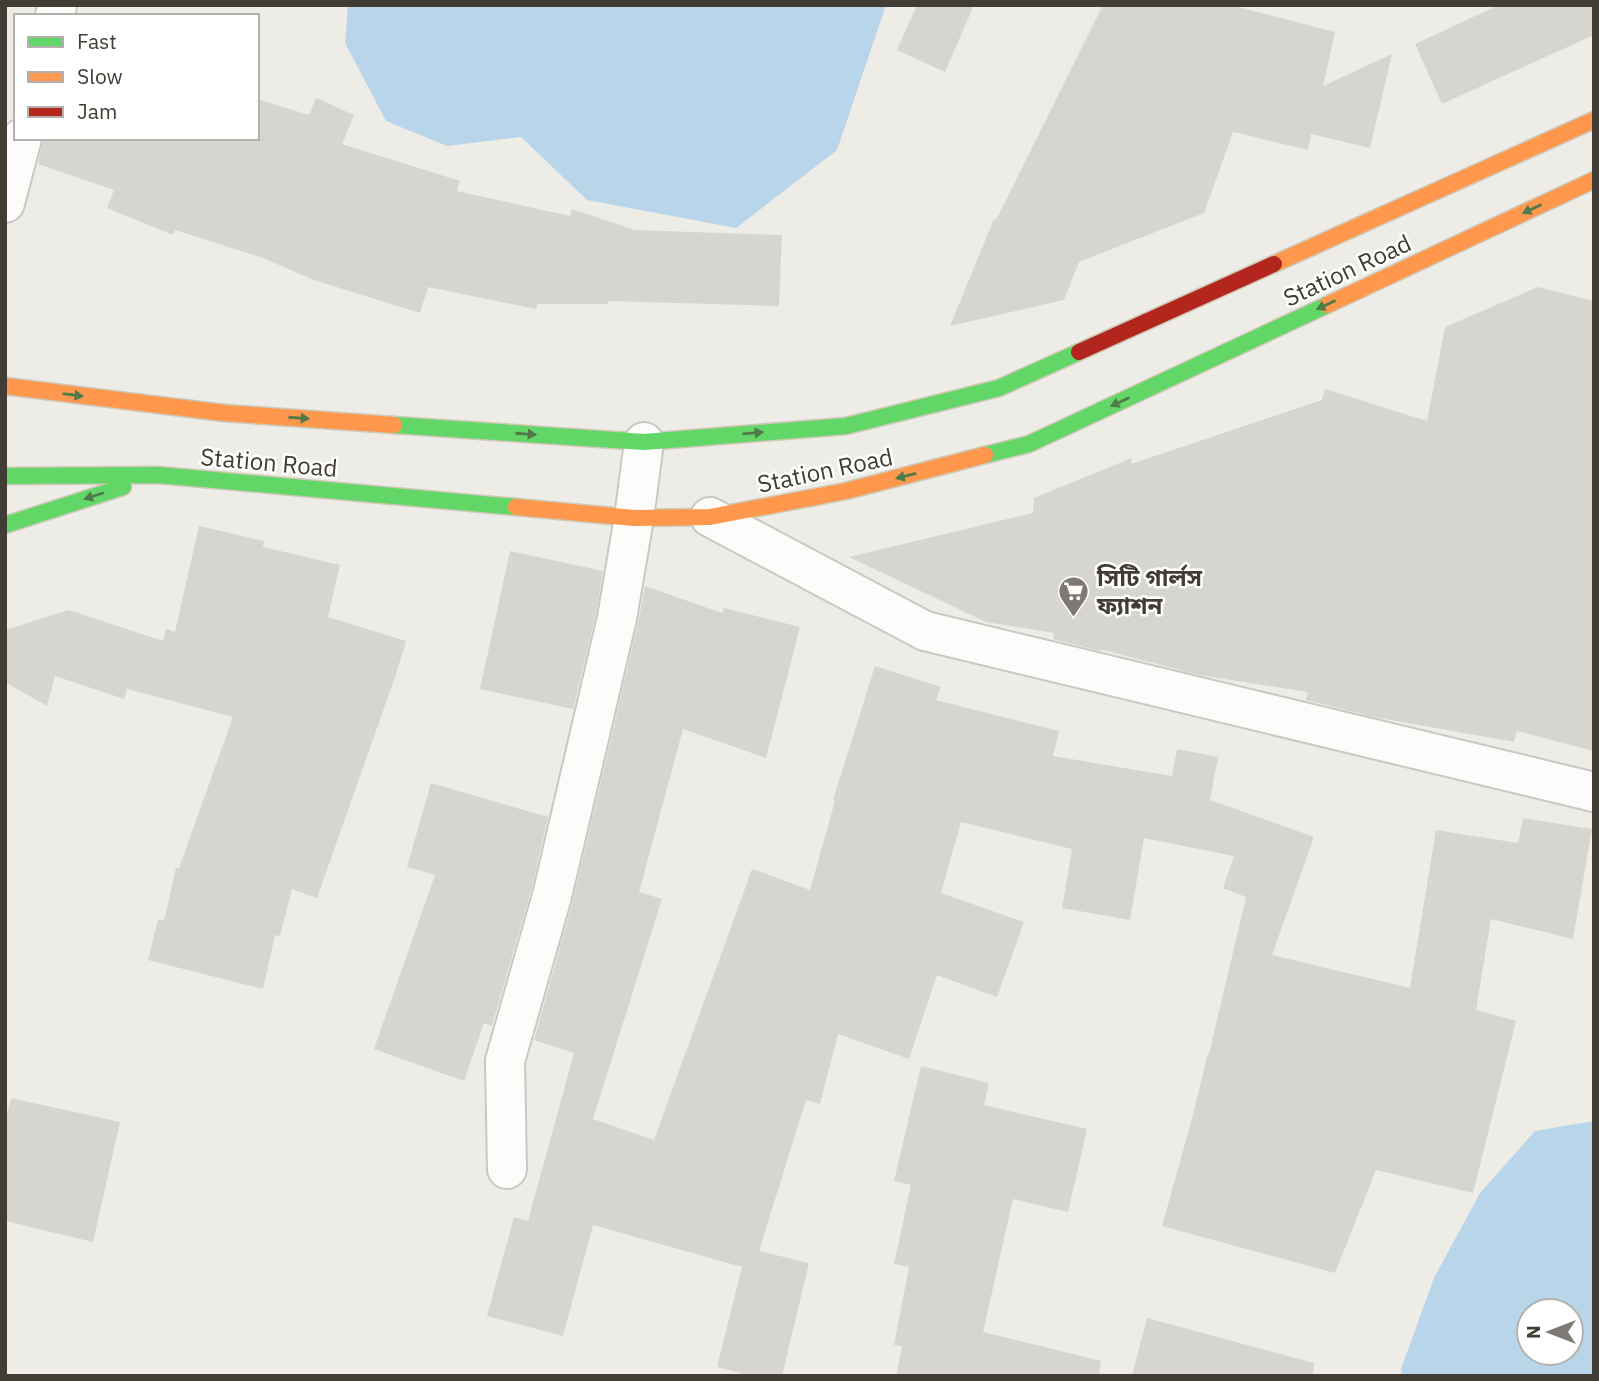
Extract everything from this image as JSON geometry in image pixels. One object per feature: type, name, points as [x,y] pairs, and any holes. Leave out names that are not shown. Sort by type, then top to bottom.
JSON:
[{"type":"main road","name":"Station Road","points":[[5,386],[224,413],[644,442],[846,426],[999,388],[1594,120]]},
{"type":"main road","name":"Station Road","points":[[5,476],[158,475],[634,518],[710,517],[846,491],[1029,444],[1594,180]]},
{"type":"main road","points":[[5,525],[158,475]]},
{"type":"street","points":[[5,203],[21,140]]},
{"type":"street","points":[[507,1169],[505,1061],[552,896],[617,618],[644,442]]},
{"type":"street","points":[[710,517],[925,631],[1594,793]]},
{"type":"water","points":[[348,5],[886,5],[837,150],[736,228],[587,200],[521,137],[447,146],[386,121],[345,43]]},
{"type":"water","points":[[1594,1121],[1594,1376],[1402,1376],[1401,1369],[1434,1278],[1480,1193],[1535,1131]]},
{"type":"building","points":[[917,5],[974,5],[945,72],[897,50]]},
{"type":"building","points":[[1103,5],[1230,5],[1335,32],[1323,86],[1392,54],[1370,148],[1311,134],[1308,150],[1233,132],[1204,213],[1079,262],[1064,300],[950,326],[994,219],[996,220]]},
{"type":"building","points":[[1499,5],[1594,5],[1594,35],[1442,104],[1415,44]]},
{"type":"building","points":[[316,98],[354,115],[342,144],[460,181],[457,191],[570,216],[572,209],[635,230],[782,235],[779,306],[608,301],[607,304],[538,304],[536,309],[428,287],[420,313],[314,280],[263,258],[175,230],[173,235],[107,208],[114,190],[38,164],[43,140],[259,140],[259,100],[309,115]]},
{"type":"building","points":[[1538,287],[1594,301],[1594,751],[1517,731],[1514,742],[1374,717],[1306,700],[1308,692],[1199,675],[1053,639],[1054,633],[986,622],[849,557],[1033,513],[1034,498],[1132,458],[1131,464],[1322,400],[1325,389],[1427,421],[1445,327]]},
{"type":"building","points":[[199,526],[264,541],[263,547],[340,565],[328,617],[406,641],[317,898],[292,889],[280,936],[275,935],[263,989],[148,960],[158,919],[164,921],[176,868],[179,868],[233,717],[127,689],[124,699],[55,676],[47,706],[5,682],[5,630],[69,610],[163,641],[166,629],[175,632]]},
{"type":"building","points":[[510,551],[603,571],[596,614],[573,709],[480,689]]},
{"type":"building","points":[[645,586],[722,613],[724,608],[800,627],[766,758],[683,729],[639,892],[662,899],[593,1119],[654,1140],[752,869],[810,890],[835,801],[833,800],[875,666],[941,687],[936,700],[1059,731],[1053,756],[1172,776],[1177,749],[1218,757],[1210,800],[1314,837],[1272,955],[1410,988],[1436,830],[1518,843],[1523,818],[1592,829],[1573,939],[1491,919],[1476,1010],[1516,1021],[1473,1193],[1376,1170],[1335,1273],[1162,1226],[1209,1054],[1246,897],[1223,888],[1234,856],[1144,838],[1130,920],[1062,908],[1072,849],[961,822],[941,893],[1024,922],[997,997],[937,975],[909,1059],[838,1034],[820,1104],[806,1100],[759,1251],[809,1263],[782,1376],[752,1376],[717,1367],[742,1267],[593,1225],[563,1336],[487,1316],[514,1217],[528,1221],[574,1053],[534,1040],[573,901]]},
{"type":"building","points":[[431,783],[548,817],[531,891],[492,1026],[484,1023],[464,1081],[374,1049],[435,875],[407,867]]},
{"type":"building","points":[[921,1066],[989,1083],[984,1105],[1087,1129],[1068,1212],[1013,1199],[983,1332],[1101,1361],[1099,1376],[896,1376],[902,1346],[894,1345],[909,1267],[894,1264],[911,1185],[894,1181]]},
{"type":"building","points":[[11,1098],[120,1122],[93,1242],[5,1221],[5,1121]]},
{"type":"building","points":[[1147,1318],[1314,1363],[1313,1376],[1132,1376]]},
{"type":"traffic: fast","points":[[985,455],[1029,444],[1327,305]]},
{"type":"traffic: fast","points":[[394,425],[644,442],[846,426],[999,388],[1079,352]]},
{"type":"traffic: fast","points":[[5,476],[158,475],[516,507]]},
{"type":"traffic: fast","points":[[5,525],[123,487]]},
{"type":"traffic: slow","points":[[1274,264],[1594,120]]},
{"type":"traffic: slow","points":[[1327,305],[1594,180]]},
{"type":"traffic: slow","points":[[5,386],[224,413],[394,425]]},
{"type":"traffic: slow","points":[[516,507],[634,518],[710,517],[846,491],[985,455]]},
{"type":"traffic: jam","points":[[1079,352],[1274,264]]},
{"type":"place","name":"সিটি গার্লস ফ্যাশন","points":[[1074,618]]}]
